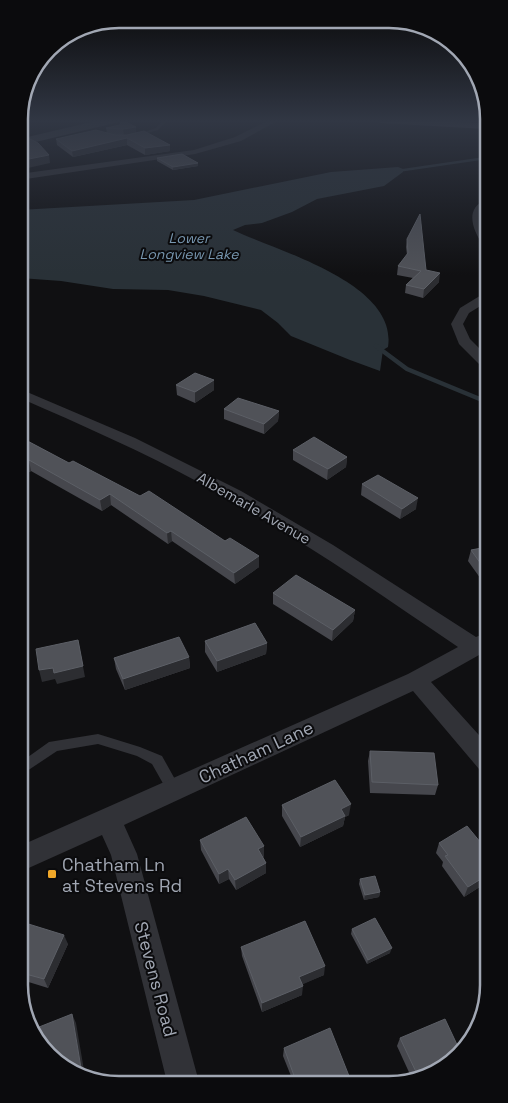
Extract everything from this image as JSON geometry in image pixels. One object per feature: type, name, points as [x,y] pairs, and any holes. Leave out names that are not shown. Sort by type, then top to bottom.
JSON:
[{"type":"street","points":[[28,176],[59,171]]},
{"type":"street","points":[[480,208],[475,220],[480,232]]},
{"type":"street","points":[[480,301],[464,311],[457,324],[464,341],[480,357]]},
{"type":"street","name":"Albemarle Avenue","points":[[28,396],[132,441],[237,496],[370,578],[480,642]]},
{"type":"street","name":"Chatham Lane","points":[[28,855],[416,680],[480,644]]},
{"type":"street","points":[[416,680],[480,753]]},
{"type":"street","name":"Stevens Road","points":[[108,820],[124,854],[181,1076]]},
{"type":"lane","points":[[28,764],[54,746],[98,739],[140,752],[157,760],[174,790]]},
{"type":"water","name":"Lower Longview Lake","points":[[403,171],[384,186],[317,199],[292,212],[262,223],[245,225],[233,230],[331,272],[355,287],[374,305],[386,324],[388,347],[383,350],[380,371],[291,336],[261,310],[204,296],[168,290],[113,289],[61,281],[28,279],[28,209],[194,200],[331,172]]},
{"type":"building","points":[[420,214],[426,270],[440,273],[424,289],[406,285],[421,271],[398,266],[408,253],[407,239]]},
{"type":"building","points":[[195,373],[214,380],[195,392],[176,385]]},
{"type":"building","points":[[238,398],[279,411],[264,424],[224,409]]},
{"type":"building","points":[[314,437],[347,457],[328,469],[293,450]]},
{"type":"building","points":[[28,441],[69,463],[73,461],[140,496],[149,491],[225,541],[230,538],[259,556],[234,573],[171,531],[167,533],[110,494],[100,500],[29,460]]},
{"type":"building","points":[[378,475],[418,498],[402,509],[362,484]]},
{"type":"building","points":[[480,548],[480,563],[471,550]]},
{"type":"building","points":[[296,575],[355,610],[333,630],[273,593]]},
{"type":"building","points":[[255,623],[267,643],[217,661],[205,641]]},
{"type":"building","points":[[179,637],[189,657],[123,679],[114,658]]},
{"type":"building","points":[[78,640],[83,666],[54,673],[53,668],[39,670],[36,649]]},
{"type":"building","points":[[370,751],[434,753],[438,785],[372,782]]},
{"type":"building","points":[[335,780],[351,804],[341,809],[345,816],[301,837],[282,805]]},
{"type":"building","points":[[246,817],[264,846],[258,849],[266,863],[235,880],[228,869],[219,874],[200,840]]},
{"type":"building","points":[[467,826],[480,842],[480,880],[468,887],[445,856],[448,855],[439,843]]},
{"type":"building","points":[[375,876],[380,892],[365,895],[360,879]]},
{"type":"building","points":[[375,918],[392,948],[368,960],[352,929]]},
{"type":"building","points":[[305,921],[325,966],[299,977],[303,986],[262,1003],[241,947]]},
{"type":"building","points":[[28,924],[64,935],[44,979],[28,975]]},
{"type":"building","points":[[72,1014],[81,1068],[54,1049],[38,1027]]},
{"type":"building","points":[[445,1019],[457,1045],[445,1057],[425,1069],[416,1071],[400,1038]]},
{"type":"building","points":[[330,1028],[349,1076],[294,1076],[284,1048]]},
{"type":"waterway","points":[[376,346],[407,369],[480,399]]},
{"type":"place","name":"Chatham Ln at Stevens Rd","points":[[52,874]]}]
